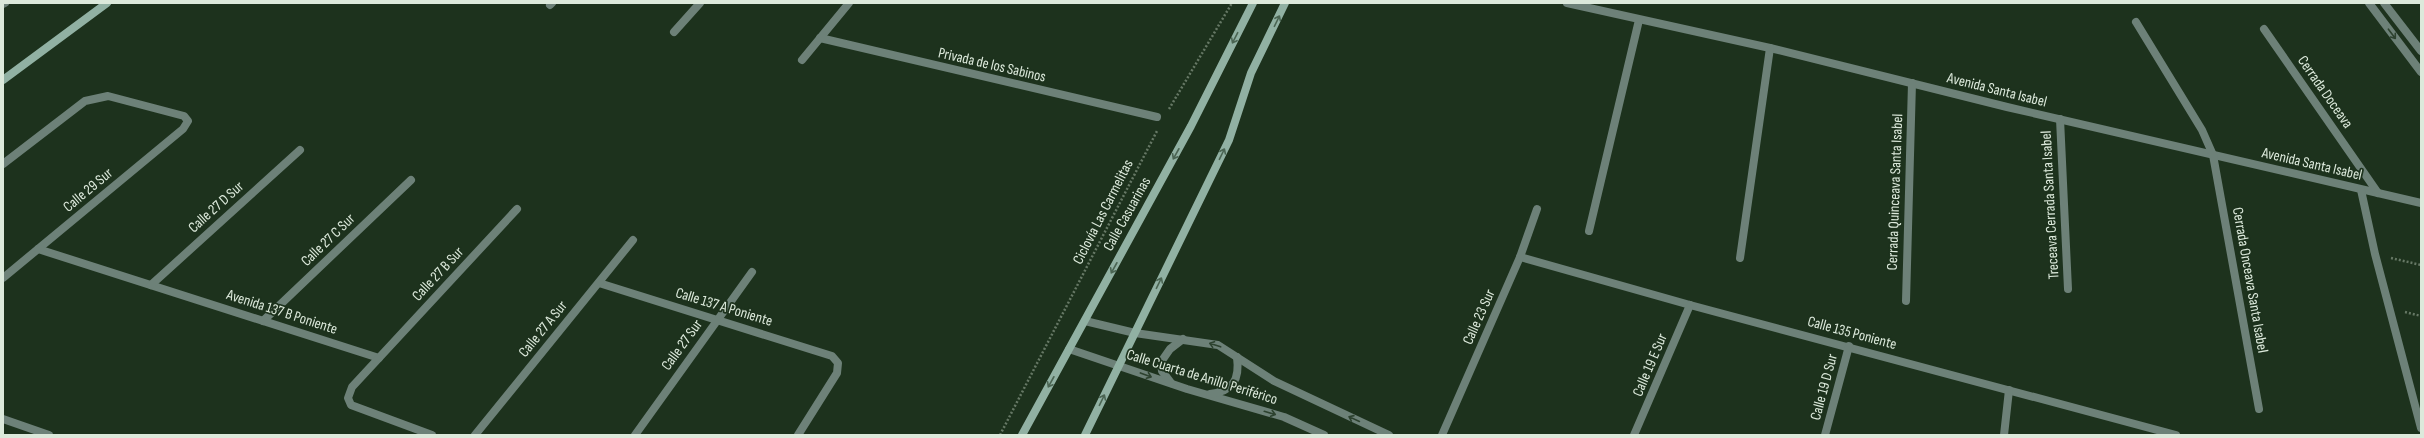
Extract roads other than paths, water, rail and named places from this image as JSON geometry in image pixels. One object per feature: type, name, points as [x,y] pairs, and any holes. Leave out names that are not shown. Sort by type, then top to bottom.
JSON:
[{"type":"main road","points":[[3,80],[107,3]]},
{"type":"main road","name":"Calle Casuarinas","points":[[1022,435],[1191,126],[1253,3]]},
{"type":"main road","points":[[1085,435],[1229,140],[1251,73],[1286,3]]},
{"type":"street","points":[[674,32],[700,3]]},
{"type":"street","points":[[802,60],[849,3]]},
{"type":"street","name":"Avenida Santa Isabel","points":[[1567,3],[1770,48],[2060,119],[2421,203]]},
{"type":"street","points":[[2369,3],[2421,72]]},
{"type":"street","points":[[2384,3],[2421,51]]},
{"type":"street","points":[[1589,231],[1639,20]]},
{"type":"street","name":"Cerrada Onceava Santa Isabel","points":[[2136,22],[2202,130],[2213,155],[2259,409]]},
{"type":"street","name":"Cerrada Doceava","points":[[2264,29],[2378,193]]},
{"type":"street","name":"Privada de los Sabinos","points":[[820,38],[1157,117]]},
{"type":"street","points":[[1740,258],[1770,48]]},
{"type":"street","name":"Cerrada Quinceava Santa Isabel","points":[[1906,301],[1912,83]]},
{"type":"street","name":"Calle 29 Sur","points":[[3,164],[85,101],[96,97],[108,96],[116,98],[184,116],[188,121],[183,129],[3,278]]},
{"type":"street","name":"Treceava Cerrada Santa Isabel","points":[[2060,119],[2068,289]]},
{"type":"street","name":"Calle 27 D Sur","points":[[151,285],[300,150]]},
{"type":"street","name":"Calle 27 C Sur","points":[[263,321],[411,180]]},
{"type":"street","points":[[2361,190],[2375,254],[2421,428]]},
{"type":"street","name":"Calle 27 B Sur","points":[[379,358],[517,209]]},
{"type":"street","name":"Calle 23 Sur","points":[[1442,435],[1520,257],[1537,209]]},
{"type":"street","name":"Calle 27 A Sur","points":[[474,435],[633,240]]},
{"type":"street","name":"Avenida 137 B Poniente","points":[[38,249],[379,358]]},
{"type":"street","name":"Calle 135 Poniente","points":[[1520,257],[1690,305],[1849,346],[2176,435]]},
{"type":"street","name":"Calle 27 Sur","points":[[635,435],[752,272]]},
{"type":"street","name":"Calle 137 A Poniente","points":[[599,283],[832,356],[838,363],[837,373],[798,435]]},
{"type":"street","name":"Calle 19 E Sur","points":[[1634,435],[1690,305]]},
{"type":"street","name":"Calle Cuarta de Anillo Periférico","points":[[1085,322],[1135,333],[1183,339],[1218,346],[1274,381],[1389,435]]},
{"type":"street","points":[[1171,383],[1162,371],[1161,362],[1170,349],[1183,339]]},
{"type":"street","name":"Calle 19 D Sur","points":[[1826,435],[1849,346]]},
{"type":"street","name":"Calle Cuarta de Anillo Periférico","points":[[1069,349],[1205,395],[1284,417],[1324,435]]},
{"type":"street","points":[[1205,395],[1222,393],[1232,388],[1238,380],[1240,372],[1237,357]]},
{"type":"street","points":[[379,358],[352,387],[348,398],[351,405],[432,435]]},
{"type":"street","points":[[2004,435],[2009,390]]},
{"type":"street","points":[[3,419],[49,435]]}]
